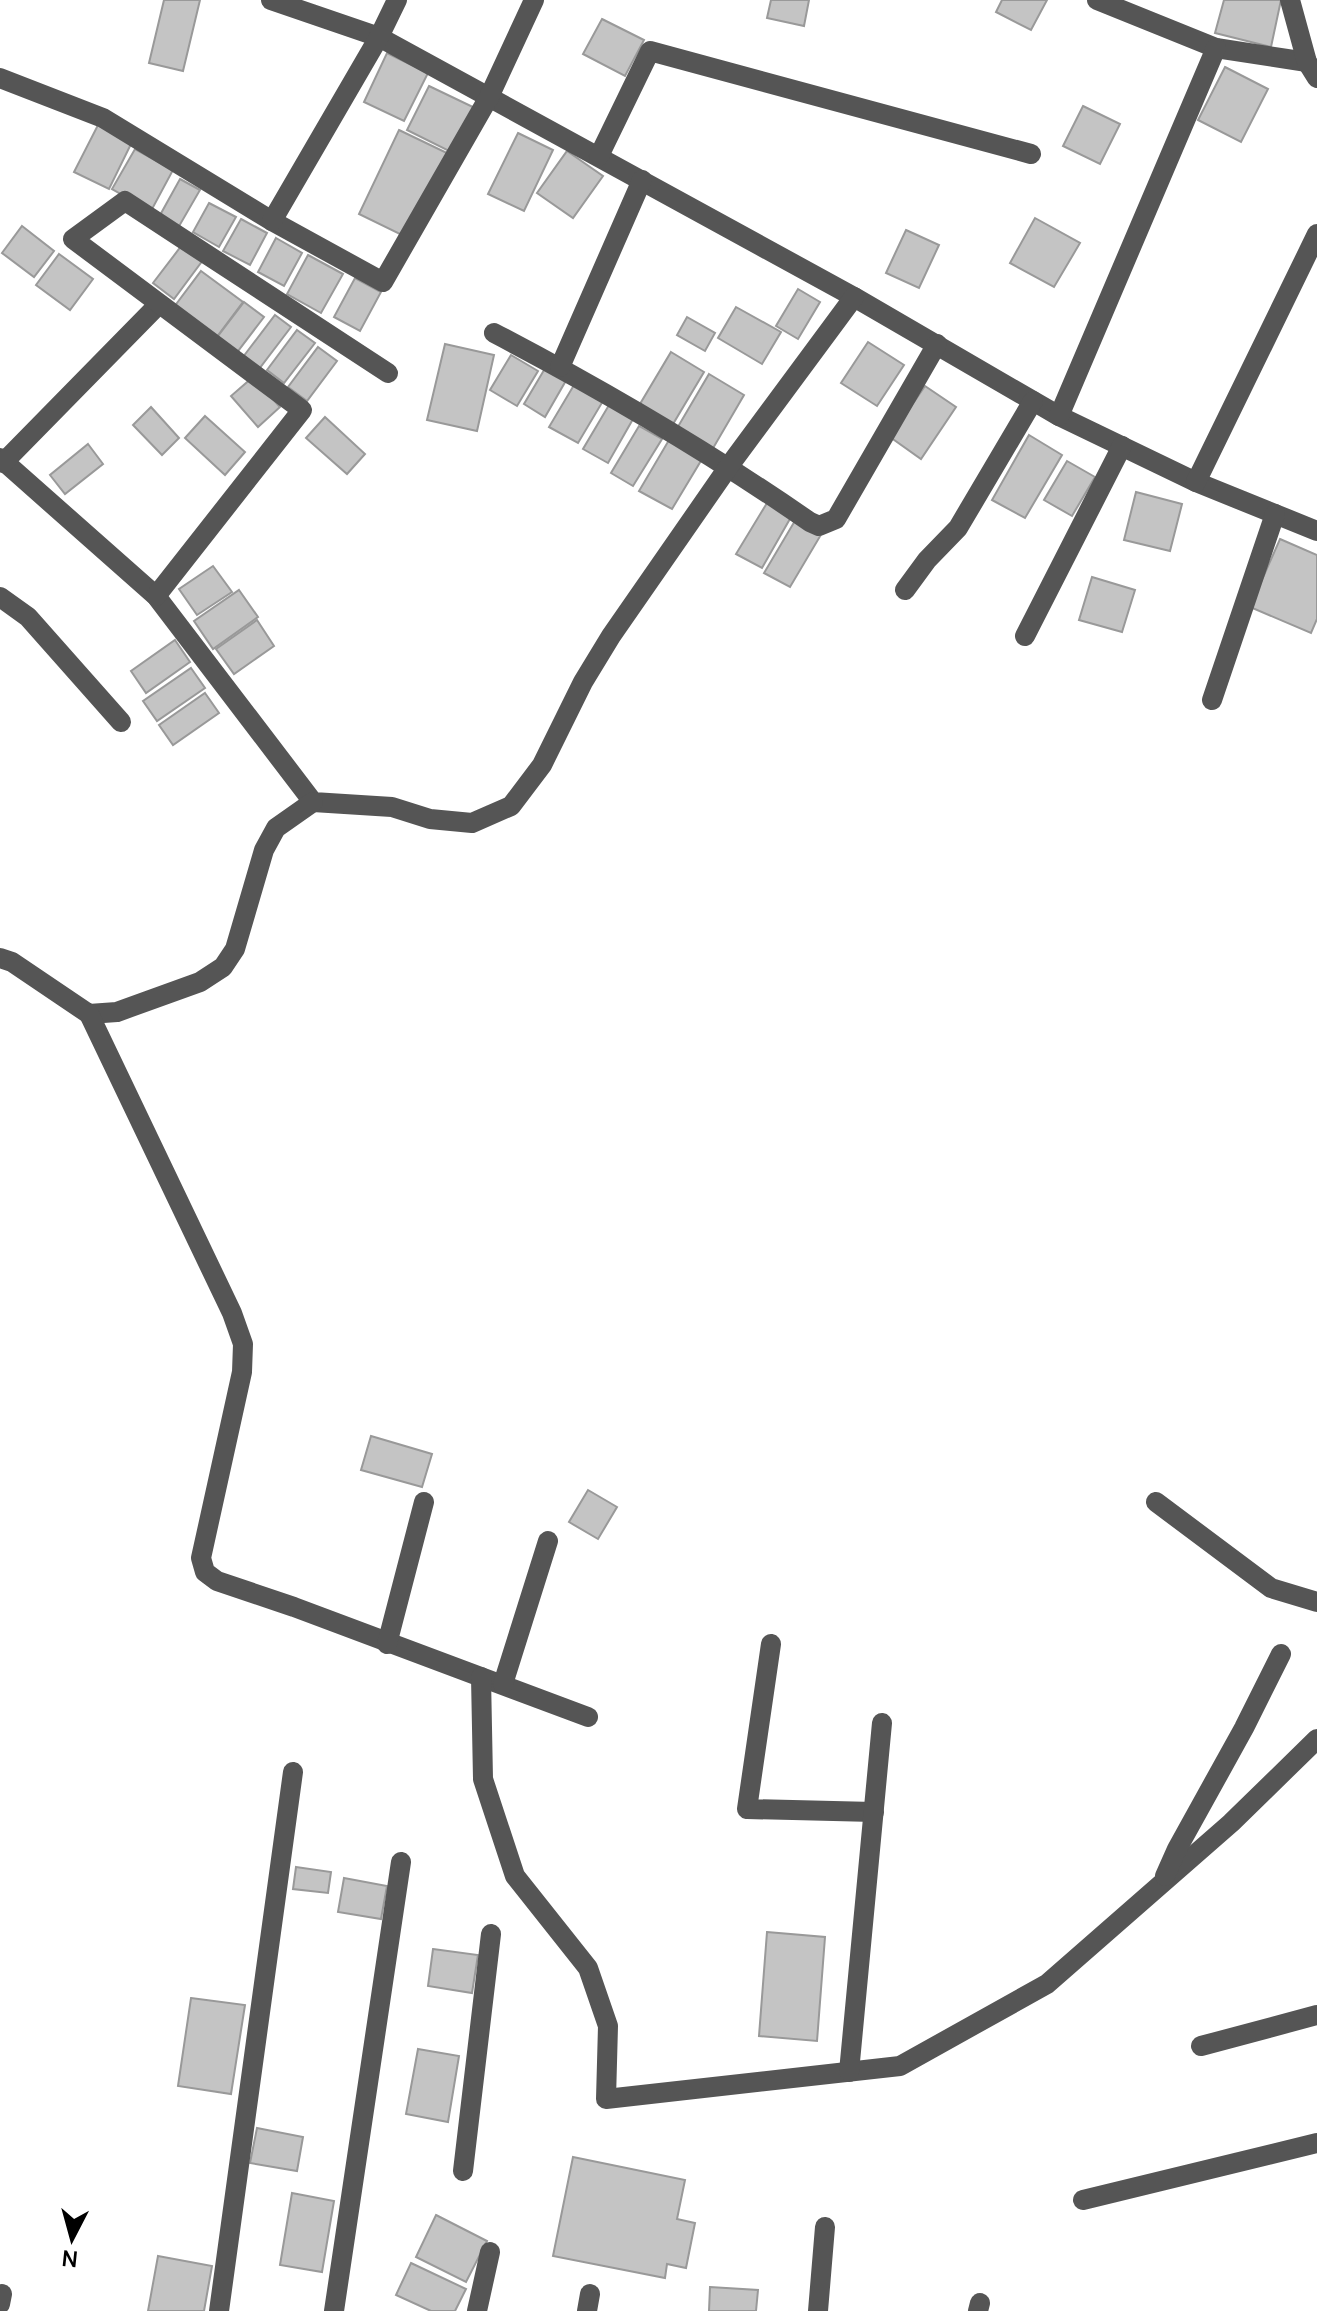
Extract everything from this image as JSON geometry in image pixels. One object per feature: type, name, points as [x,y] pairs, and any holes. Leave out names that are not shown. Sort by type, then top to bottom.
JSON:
[{"type":"street","points":[[271,0],[379,37],[854,297],[1059,416],[1196,482],[1317,531]]},
{"type":"street","points":[[272,221],[379,37],[397,0]]},
{"type":"street","points":[[0,78],[103,118],[272,221],[383,282],[489,97],[534,0]]},
{"type":"street","points":[[1097,0],[1216,48],[1312,70]]},
{"type":"street","points":[[1290,0],[1312,70]]},
{"type":"street","points":[[1059,416],[1216,48]]},
{"type":"street","points":[[599,156],[650,51],[1031,154]]},
{"type":"street","points":[[560,367],[642,180]]},
{"type":"street","points":[[156,596],[302,410],[73,239],[125,201],[388,373]]},
{"type":"street","points":[[1196,482],[1317,234]]},
{"type":"street","points":[[89,1014],[117,1012],[200,982],[223,967],[235,949],[264,850],[276,828],[313,802],[392,807],[430,819],[472,823],[511,806],[542,765],[583,682],[611,636],[729,466],[854,297]]},
{"type":"street","points":[[159,304],[1,460],[156,596],[313,802]]},
{"type":"street","points":[[494,333],[560,367],[729,466],[819,526],[836,519],[937,344]]},
{"type":"street","points":[[905,590],[927,560],[958,528],[1033,401]]},
{"type":"street","points":[[1025,636],[1122,446]]},
{"type":"street","points":[[1212,700],[1275,514]]},
{"type":"street","points":[[0,597],[28,617],[121,722]]},
{"type":"street","points":[[0,958],[12,962],[89,1014],[232,1313],[243,1344],[242,1372],[201,1558],[205,1572],[217,1581],[588,1717]]},
{"type":"street","points":[[387,1644],[424,1502]]},
{"type":"street","points":[[1156,1502],[1271,1588],[1317,1602]]},
{"type":"street","points":[[503,1684],[548,1541]]},
{"type":"street","points":[[771,1644],[747,1809],[874,1812]]},
{"type":"street","points":[[1161,1883],[1281,1654]]},
{"type":"street","points":[[481,1677],[483,1779],[515,1876],[588,1968],[608,2026],[606,2099],[900,2066],[1047,1984],[1231,1823],[1317,1739]]},
{"type":"street","points":[[849,2072],[882,1723]]},
{"type":"street","points":[[219,2311],[293,1772]]},
{"type":"street","points":[[334,2311],[401,1862]]},
{"type":"street","points":[[463,2171],[491,1934]]},
{"type":"street","points":[[1201,2046],[1317,2015]]},
{"type":"street","points":[[1083,2200],[1317,2143]]},
{"type":"street","points":[[818,2311],[825,2227]]},
{"type":"street","points":[[477,2311],[490,2252]]},
{"type":"building","points":[[164,0],[200,0],[183,71],[149,63]]},
{"type":"building","points":[[771,0],[809,0],[804,26],[767,18]]},
{"type":"building","points":[[1002,0],[1047,0],[1031,30],[996,12]]},
{"type":"building","points":[[1224,0],[1281,0],[1271,47],[1215,33]]},
{"type":"building","points":[[602,19],[644,40],[625,76],[583,54]]},
{"type":"building","points":[[387,53],[428,73],[404,121],[364,102]]},
{"type":"building","points":[[1225,67],[1268,89],[1241,142],[1198,120]]},
{"type":"building","points":[[429,86],[475,108],[453,153],[407,130]]},
{"type":"building","points":[[1083,106],[1120,124],[1100,164],[1063,146]]},
{"type":"building","points":[[98,125],[132,142],[109,189],[74,172]]},
{"type":"building","points":[[399,130],[449,154],[408,238],[359,214]]},
{"type":"building","points":[[518,133],[553,150],[524,211],[488,194]]},
{"type":"building","points":[[135,149],[173,170],[151,211],[112,189]]},
{"type":"building","points":[[567,151],[603,176],[573,218],[537,193]]},
{"type":"building","points":[[180,179],[200,190],[178,228],[159,217]]},
{"type":"building","points":[[209,203],[236,217],[219,247],[193,232]]},
{"type":"building","points":[[1035,218],[1080,243],[1054,287],[1010,263]]},
{"type":"building","points":[[241,219],[267,233],[250,265],[223,251]]},
{"type":"building","points":[[22,226],[54,251],[34,277],[2,253]]},
{"type":"building","points":[[906,230],[939,245],[919,288],[886,273]]},
{"type":"building","points":[[276,238],[302,253],[284,286],[258,272]]},
{"type":"building","points":[[182,245],[203,260],[174,299],[153,283]]},
{"type":"building","points":[[59,254],[93,279],[70,310],[36,285]]},
{"type":"building","points":[[308,255],[343,274],[321,313],[287,294]]},
{"type":"building","points":[[201,271],[243,302],[216,338],[174,307]]},
{"type":"building","points":[[355,278],[381,292],[360,331],[334,317]]},
{"type":"building","points":[[798,289],[820,302],[798,339],[776,326]]},
{"type":"building","points":[[244,302],[264,317],[235,355],[215,340]]},
{"type":"building","points":[[736,307],[781,332],[762,364],[718,338]]},
{"type":"building","points":[[275,315],[291,327],[259,369],[243,357]]},
{"type":"building","points":[[687,317],[715,333],[705,351],[677,335]]},
{"type":"building","points":[[297,330],[315,343],[284,383],[267,370]]},
{"type":"building","points":[[868,342],[904,365],[877,406],[841,383]]},
{"type":"building","points":[[445,344],[494,355],[477,431],[427,420]]},
{"type":"building","points":[[318,347],[337,361],[307,401],[288,387]]},
{"type":"building","points":[[671,352],[704,372],[673,424],[640,404]]},
{"type":"building","points":[[511,355],[538,371],[517,406],[490,390]]},
{"type":"building","points":[[547,365],[568,377],[545,417],[524,404]]},
{"type":"building","points":[[709,374],[744,395],[712,450],[676,430]]},
{"type":"building","points":[[253,377],[280,407],[258,427],[231,396]]},
{"type":"building","points":[[574,385],[603,401],[578,443],[549,427]]},
{"type":"building","points":[[925,386],[956,407],[921,459],[890,437]]},
{"type":"building","points":[[609,405],[633,419],[608,463],[583,449]]},
{"type":"building","points":[[151,407],[179,438],[162,455],[133,425]]},
{"type":"building","points":[[205,416],[245,452],[225,475],[185,438]]},
{"type":"building","points":[[325,417],[365,454],[347,474],[306,438]]},
{"type":"building","points":[[639,426],[662,439],[633,486],[611,473]]},
{"type":"building","points":[[1029,435],[1062,455],[1025,518],[992,500]]},
{"type":"building","points":[[669,440],[702,459],[672,509],[639,491]]},
{"type":"building","points":[[88,444],[103,464],[65,494],[50,475]]},
{"type":"building","points":[[1067,461],[1095,477],[1072,516],[1044,500]]},
{"type":"building","points":[[1136,492],[1182,504],[1170,551],[1124,540]]},
{"type":"building","points":[[767,503],[791,517],[762,568],[736,554]]},
{"type":"building","points":[[796,519],[822,533],[790,587],[764,573]]},
{"type":"building","points":[[1280,539],[1317,555],[1317,619],[1311,633],[1250,607]]},
{"type":"building","points":[[213,566],[232,592],[197,615],[179,589]]},
{"type":"building","points":[[1092,577],[1135,590],[1122,632],[1079,620]]},
{"type":"building","points":[[239,590],[258,617],[213,649],[194,621]]},
{"type":"building","points":[[257,620],[274,646],[234,674],[216,649]]},
{"type":"building","points":[[175,640],[190,662],[146,693],[131,671]]},
{"type":"building","points":[[191,668],[205,688],[157,721],[143,701]]},
{"type":"building","points":[[205,693],[219,713],[173,745],[159,725]]},
{"type":"building","points":[[371,1436],[432,1454],[422,1487],[361,1470]]},
{"type":"building","points":[[588,1490],[617,1507],[598,1539],[569,1522]]},
{"type":"building","points":[[296,1867],[331,1872],[328,1893],[293,1889]]},
{"type":"building","points":[[344,1878],[387,1886],[381,1919],[338,1912]]},
{"type":"building","points":[[767,1932],[825,1937],[817,2041],[759,2036]]},
{"type":"building","points":[[433,1949],[478,1955],[472,1993],[428,1986]]},
{"type":"building","points":[[191,1998],[245,2005],[231,2094],[178,2086]]},
{"type":"building","points":[[418,2049],[459,2056],[448,2122],[406,2114]]},
{"type":"building","points":[[257,2128],[303,2137],[297,2171],[250,2163]]},
{"type":"building","points":[[573,2157],[685,2180],[677,2219],[695,2223],[686,2268],[667,2264],[665,2278],[553,2256]]},
{"type":"building","points":[[292,2193],[334,2201],[322,2272],[280,2265]]},
{"type":"building","points":[[436,2215],[487,2241],[466,2282],[416,2257]]},
{"type":"building","points":[[158,2256],[212,2266],[204,2311],[148,2311]]},
{"type":"building","points":[[411,2263],[466,2289],[455,2311],[431,2311],[396,2295]]},
{"type":"building","points":[[710,2287],[758,2290],[756,2311],[709,2311]]}]
